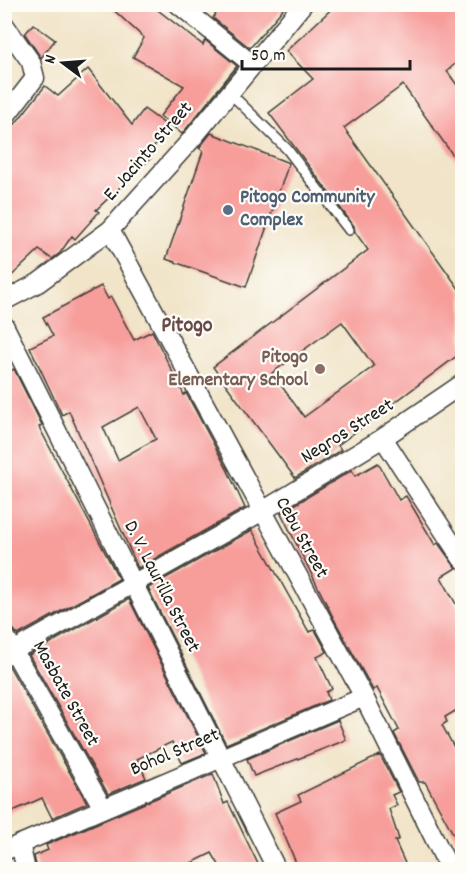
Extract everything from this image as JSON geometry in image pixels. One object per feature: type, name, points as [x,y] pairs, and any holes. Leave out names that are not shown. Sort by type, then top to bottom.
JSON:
[{"type":"street","points":[[178,4],[253,65]]},
{"type":"street","name":"E. Jacinto Street","points":[[4,301],[38,283],[110,230],[230,93],[303,4]]},
{"type":"street","points":[[4,24],[32,62],[35,78],[4,118]]},
{"type":"street","name":"Cebu Street","points":[[110,230],[261,512],[364,697],[450,870]]},
{"type":"street","name":"D. V. Laurilla Street","points":[[4,325],[10,352],[135,584],[277,870]]},
{"type":"street","name":"Negros Street","points":[[10,653],[261,512],[383,438],[462,384]]},
{"type":"street","points":[[383,438],[462,559]]},
{"type":"street","name":"Masbate Street","points":[[4,634],[10,653],[103,808]]},
{"type":"street","name":"Bohol Street","points":[[12,848],[364,697]]},
{"type":"street","points":[[12,848],[26,870]]},
{"type":"lane","points":[[230,93],[287,149],[349,230]]},
{"type":"building","points":[[107,4],[150,4],[203,45],[205,40],[237,66],[182,134],[160,116],[184,86],[133,57],[144,38]]},
{"type":"building","points":[[222,4],[287,4],[250,48],[213,18]]},
{"type":"building","points":[[337,4],[462,4],[462,58],[447,71],[462,92],[462,168],[403,85],[344,128],[462,293],[462,352],[338,445],[341,450],[295,478],[213,367],[368,250],[355,232],[354,226],[269,113],[313,79],[286,51]],"holes":[[[342,322],[374,366],[304,417],[272,373]]]},
{"type":"building","points":[[33,24],[55,40],[41,58],[25,34]]},
{"type":"building","points":[[88,69],[132,125],[144,109],[169,127],[148,155],[151,158],[96,210],[99,212],[75,239],[72,236],[60,253],[52,259],[39,250],[4,283],[4,138],[45,86],[58,96]]},
{"type":"building","name":"Pitogo Community Complex","points":[[211,133],[289,163],[246,287],[166,259],[203,151],[199,148]]},
{"type":"building","points":[[101,286],[108,299],[111,297],[134,340],[152,331],[184,395],[186,393],[227,469],[245,508],[138,568],[69,411],[62,415],[30,347],[53,336],[43,317]],"holes":[[[139,407],[156,439],[118,460],[103,427]]]},
{"type":"building","points":[[14,369],[42,425],[39,427],[119,579],[18,635],[10,625],[4,623],[4,374]]},
{"type":"building","points":[[378,463],[399,500],[406,496],[435,545],[438,543],[456,568],[441,577],[462,615],[462,707],[445,717],[447,722],[442,725],[462,762],[462,850],[425,782],[419,782],[394,733],[399,730],[377,688],[373,690],[334,619],[281,513],[352,470],[355,476]]},
{"type":"building","points":[[252,530],[309,632],[315,630],[327,652],[317,657],[332,689],[326,692],[329,700],[226,744],[148,588]]},
{"type":"building","points":[[129,599],[206,753],[182,763],[172,742],[137,759],[146,778],[108,794],[29,655]]},
{"type":"building","points":[[9,666],[87,803],[52,818],[42,798],[4,815],[4,667]]},
{"type":"building","points":[[338,720],[346,740],[254,776],[247,759]]},
{"type":"building","points":[[380,755],[399,792],[392,795],[397,805],[389,809],[399,839],[395,841],[408,870],[299,870],[275,813],[301,801],[298,795]]},
{"type":"building","points":[[213,774],[224,804],[228,802],[258,864],[247,870],[222,870],[212,853],[177,870],[37,870],[34,856],[48,850],[46,845]]},
{"type":"place","name":"Pitogo Community Complex","points":[[228,210]]},
{"type":"place","name":"Pitogo Elementary School","points":[[320,369]]},
{"type":"district","name":"Pitogo","points":[[187,326]]}]
